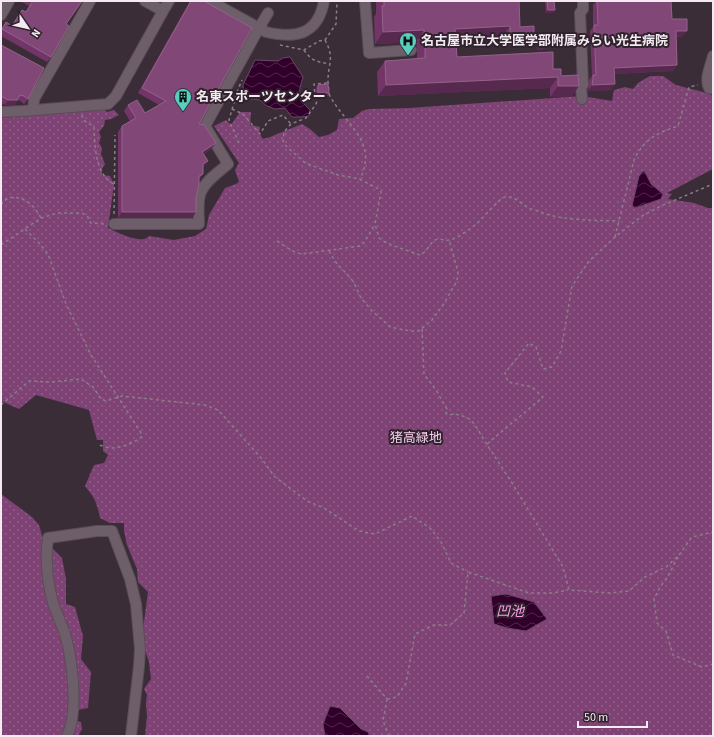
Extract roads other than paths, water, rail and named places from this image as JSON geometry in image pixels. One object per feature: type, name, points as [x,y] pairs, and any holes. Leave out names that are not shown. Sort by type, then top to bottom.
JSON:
[{"type":"street","points":[[1,15],[9,1]]},
{"type":"street","points":[[33,110],[34,99],[90,1]]},
{"type":"street","points":[[145,1],[163,11]]},
{"type":"street","points":[[1,112],[108,104],[116,96],[169,1]]},
{"type":"street","points":[[210,1],[224,4],[266,32],[292,35],[304,32],[313,26],[320,17],[324,1]]},
{"type":"street","points":[[365,1],[369,53],[411,50]]},
{"type":"street","points":[[582,98],[581,87],[583,85],[580,13],[583,9],[584,1]]},
{"type":"street","points":[[114,224],[199,224],[199,199],[201,191],[211,178],[228,164],[204,126],[268,13]]},
{"type":"street","points":[[710,86],[708,78],[713,56]]},
{"type":"street","points":[[67,736],[73,716],[73,678],[64,633],[52,601],[47,562],[48,538],[97,531],[112,531],[130,579],[134,598],[140,649],[131,736]]},
{"type":"water","points":[[290,57],[303,77],[300,87],[300,95],[303,102],[310,110],[309,116],[292,117],[285,108],[275,109],[267,106],[260,100],[244,98],[243,85],[255,60],[278,61],[283,58]]},
{"type":"water","points":[[643,171],[651,184],[663,194],[661,199],[635,208],[632,206],[639,176]]},
{"type":"water","name":"凹池","points":[[506,594],[534,602],[547,619],[526,631],[494,624],[491,596]]},
{"type":"water","points":[[330,706],[340,708],[361,729],[368,732],[370,736],[325,736],[323,724]]},
{"type":"place","name":"名古屋市立大学医学部附属みらい光生病院","points":[[408,56]]},
{"type":"place","name":"名東スポーツセンター","points":[[183,112]]},
{"type":"park label","name":"猪高緑地","points":[[416,438]]}]
